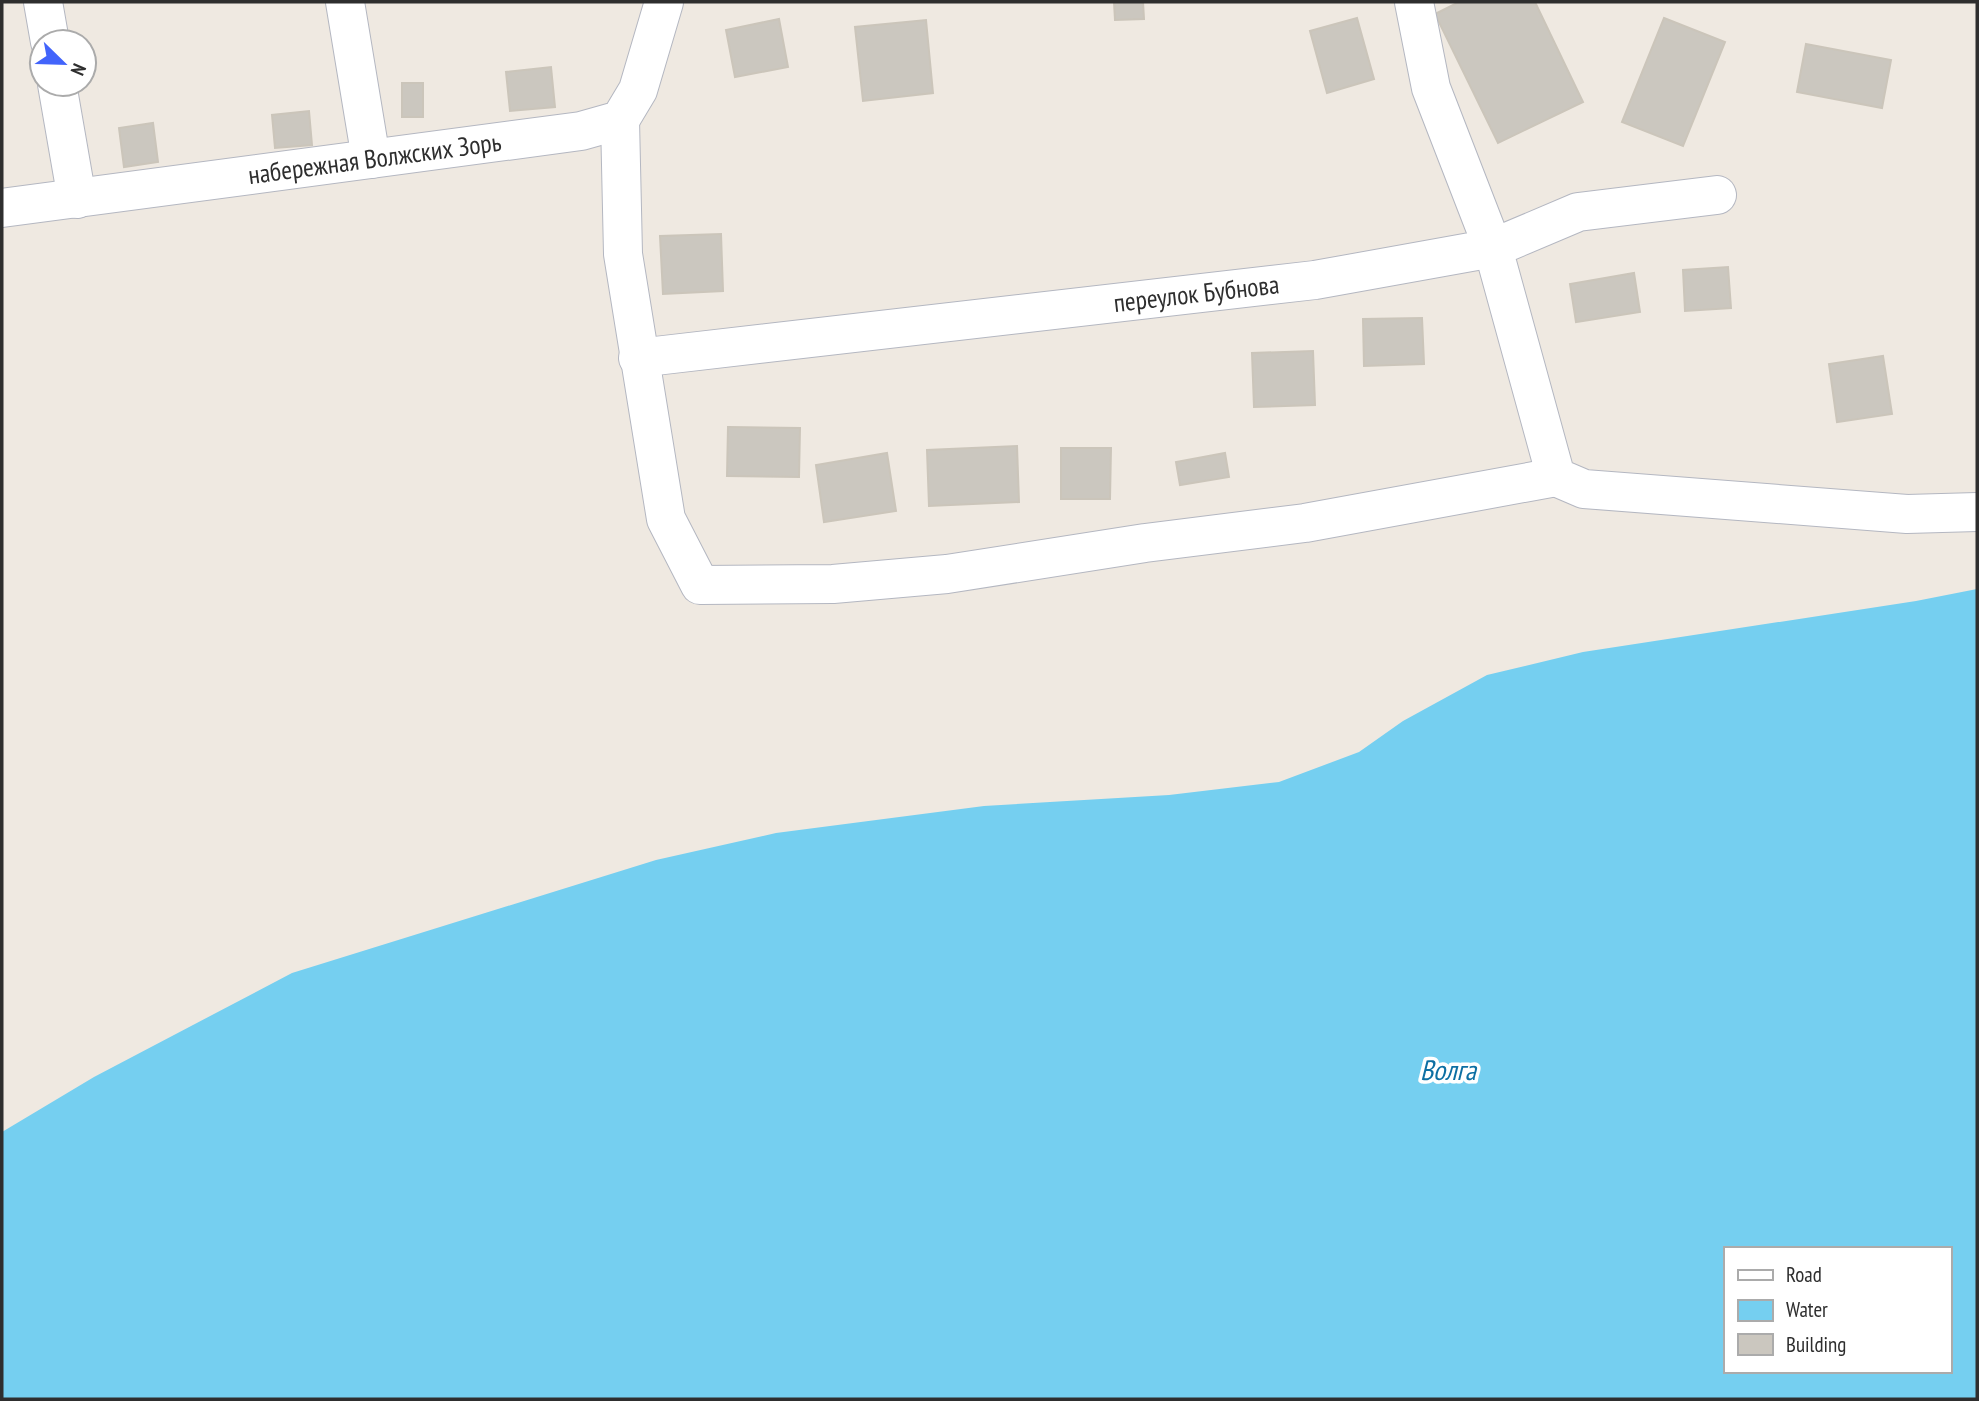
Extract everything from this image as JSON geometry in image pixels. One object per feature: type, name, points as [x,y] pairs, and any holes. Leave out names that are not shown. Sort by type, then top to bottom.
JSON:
[{"type":"street","points":[[43,2],[48,28]]},
{"type":"street","points":[[345,2],[371,159]]},
{"type":"street","points":[[664,2],[638,90],[620,120],[623,254],[666,519],[700,585],[833,584],[947,574],[1145,543],[1305,523],[1556,477],[1584,489],[1907,513],[1977,512]]},
{"type":"street","points":[[1414,2],[1431,88],[1493,248],[1556,477]]},
{"type":"street","points":[[59,98],[76,199]]},
{"type":"street","name":"набережная Волжских Зорь","points":[[2,208],[581,131],[620,120]]},
{"type":"street","name":"переулок Бубнова","points":[[638,358],[1315,280],[1493,248],[1578,212],[1717,195]]},
{"type":"water","name":"Волга","points":[[1977,589],[1977,1399],[2,1399],[2,1132],[94,1077],[292,973],[656,860],[776,833],[984,806],[1169,795],[1279,782],[1359,752],[1403,721],[1487,675],[1583,652],[1916,601]]},
{"type":"building","points":[[1114,2],[1143,2],[1144,19],[1115,20]]},
{"type":"building","points":[[1459,2],[1535,2],[1583,102],[1498,143],[1435,14]]},
{"type":"building","points":[[1357,18],[1374,79],[1327,93],[1310,31]]},
{"type":"building","points":[[1664,18],[1725,42],[1683,146],[1622,122]]},
{"type":"building","points":[[779,19],[788,67],[735,77],[726,30]]},
{"type":"building","points":[[926,20],[933,93],[863,101],[855,27]]},
{"type":"building","points":[[1806,44],[1891,60],[1882,108],[1797,92]]},
{"type":"building","points":[[551,67],[555,107],[510,111],[506,72]]},
{"type":"building","points":[[402,83],[423,83],[423,117],[402,117]]},
{"type":"building","points":[[309,111],[312,145],[275,148],[272,115]]},
{"type":"building","points":[[153,123],[158,162],[124,167],[119,128]]},
{"type":"building","points":[[721,234],[723,291],[663,294],[660,236]]},
{"type":"building","points":[[1728,267],[1731,308],[1685,311],[1683,270]]},
{"type":"building","points":[[1634,273],[1640,312],[1576,322],[1570,284]]},
{"type":"building","points":[[1422,318],[1424,364],[1364,366],[1363,319]]},
{"type":"building","points":[[1313,351],[1315,405],[1254,407],[1252,353]]},
{"type":"building","points":[[1883,356],[1892,414],[1837,422],[1829,364]]},
{"type":"building","points":[[728,427],[800,428],[799,477],[727,476]]},
{"type":"building","points":[[1017,446],[1019,502],[929,506],[927,450]]},
{"type":"building","points":[[1061,448],[1111,448],[1110,499],[1061,499]]},
{"type":"building","points":[[887,453],[896,511],[824,522],[816,465]]},
{"type":"building","points":[[1225,453],[1229,477],[1180,485],[1176,462]]}]
